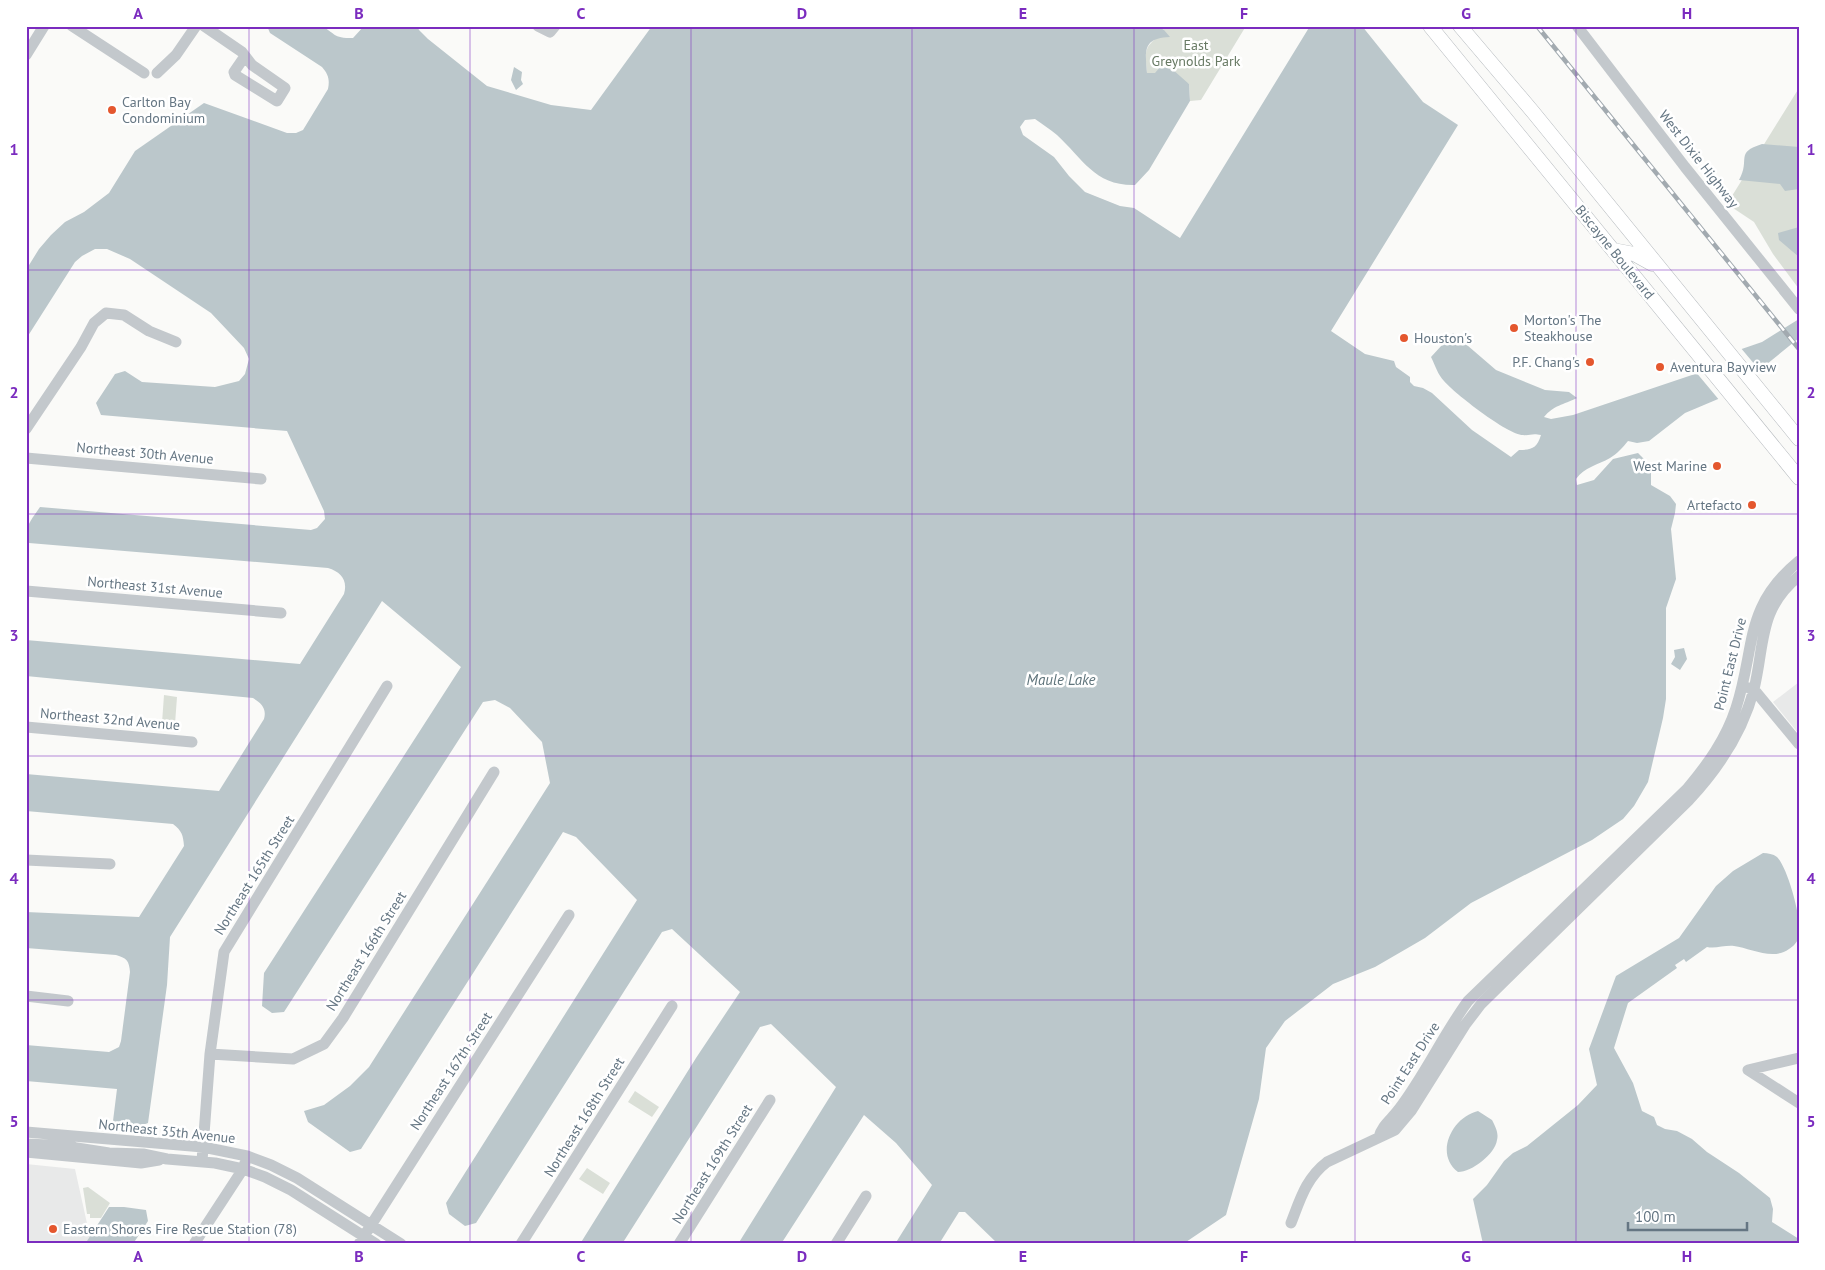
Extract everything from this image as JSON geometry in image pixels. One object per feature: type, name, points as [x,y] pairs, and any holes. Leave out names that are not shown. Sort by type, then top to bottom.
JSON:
[{"type":"main road","name":"Biscayne Boulevard","points":[[1430,26],[1799,478]]},
{"type":"main road","name":"Biscayne Boulevard","points":[[1460,26],[1799,438]]},
{"type":"main road","points":[[1613,250],[1634,254],[1661,270]]},
{"type":"street","points":[[26,55],[44,26]]},
{"type":"street","points":[[72,26],[144,73]]},
{"type":"street","points":[[157,73],[176,55],[196,26]]},
{"type":"street","points":[[204,26],[242,52],[245,56],[252,66],[285,88],[277,101],[234,75],[245,56]]},
{"type":"street","points":[[538,26],[550,32],[555,26]]},
{"type":"street","name":"West Dixie Highway","points":[[1577,26],[1685,167],[1798,309]]},
{"type":"street","points":[[26,429],[81,347],[94,322],[106,312],[124,315],[149,330],[176,342]]},
{"type":"street","name":"Northeast 30th Avenue","points":[[26,458],[260,479]]},
{"type":"street","name":"Point East Drive","points":[[1379,1137],[1383,1127],[1399,1110],[1456,1017],[1468,1001],[1687,789],[1700,774],[1726,733],[1737,707],[1751,638],[1764,601],[1783,573],[1799,560]]},
{"type":"street","name":"Point East Drive","points":[[1379,1137],[1395,1130],[1404,1120],[1465,1025],[1481,1004],[1700,788],[1716,769],[1743,718],[1753,690],[1761,640],[1770,611],[1785,588],[1799,576]]},
{"type":"street","name":"Northeast 31st Avenue","points":[[26,591],[281,613]]},
{"type":"street","name":"Northeast 165th Street","points":[[202,1161],[210,1054],[224,952],[387,686]]},
{"type":"street","points":[[1742,686],[1753,690],[1799,744]]},
{"type":"street","name":"Northeast 32nd Avenue","points":[[26,727],[192,742]]},
{"type":"street","name":"Northeast 166th Street","points":[[210,1054],[293,1059],[324,1044],[343,1018],[494,772]]},
{"type":"street","points":[[26,860],[110,864]]},
{"type":"street","name":"Northeast 167th Street","points":[[362,1240],[569,915]]},
{"type":"street","points":[[26,996],[68,1000]]},
{"type":"street","name":"Northeast 168th Street","points":[[521,1244],[672,1006]]},
{"type":"street","points":[[1799,1058],[1748,1070],[1799,1103]]},
{"type":"street","name":"Northeast 169th Street","points":[[679,1244],[770,1100]]},
{"type":"street","name":"Northeast 35th Avenue","points":[[26,1132],[65,1145],[141,1163],[166,1159]]},
{"type":"street","points":[[1291,1223],[1305,1187],[1320,1168],[1327,1162],[1379,1137]]},
{"type":"street","name":"Northeast 35th Avenue","points":[[26,1144],[203,1147],[247,1156],[297,1178],[401,1244]]},
{"type":"street","name":"Northeast 35th Avenue","points":[[26,1152],[65,1145],[113,1147],[122,1153],[143,1154],[166,1159],[202,1161],[243,1169],[291,1190],[362,1240],[376,1244]]},
{"type":"street","points":[[194,1244],[243,1169],[247,1156]]},
{"type":"street","points":[[836,1244],[866,1196]]},
{"type":"shaded area","points":[[1799,682],[1799,734],[1773,702]]},
{"type":"shaded area","points":[[26,1164],[75,1169],[90,1237],[85,1244],[26,1244]]},
{"type":"green space","name":"East Greynolds Park","points":[[1158,26],[1246,26],[1201,100],[1190,101],[1189,84],[1155,73],[1147,73],[1146,52],[1150,44],[1164,30]]},
{"type":"green space","points":[[1799,88],[1799,289],[1773,254],[1754,222],[1727,204]]},
{"type":"green space","points":[[164,695],[177,697],[175,724],[162,723]]},
{"type":"green space","points":[[635,1091],[659,1107],[652,1117],[628,1102]]},
{"type":"green space","points":[[587,1168],[610,1183],[603,1194],[579,1179]]},
{"type":"green space","points":[[88,1187],[110,1203],[101,1218],[90,1218],[90,1214],[87,1214],[83,1188]]},
{"type":"water","name":"Maule Lake","points":[[267,26],[320,26],[337,36],[353,38],[364,26],[417,26],[428,39],[487,86],[551,105],[591,110],[652,26],[1158,26],[1170,37],[1161,38],[1150,43],[1146,52],[1147,73],[1155,73],[1161,66],[1172,69],[1189,84],[1190,101],[1149,170],[1135,185],[1121,184],[1100,176],[1083,162],[1057,135],[1035,119],[1025,120],[1020,127],[1023,135],[1054,157],[1085,192],[1120,206],[1134,208],[1180,238],[1310,26],[1362,26],[1423,102],[1458,125],[1331,331],[1365,354],[1394,361],[1396,367],[1410,377],[1410,382],[1414,386],[1432,393],[1472,430],[1511,457],[1519,450],[1533,447],[1538,443],[1541,435],[1523,435],[1506,428],[1469,403],[1442,379],[1431,357],[1453,333],[1496,370],[1545,390],[1569,392],[1577,398],[1555,408],[1544,417],[1551,419],[1573,415],[1692,375],[1709,368],[1730,353],[1762,342],[1799,319],[1799,338],[1730,394],[1685,413],[1649,441],[1637,443],[1628,441],[1613,456],[1587,469],[1576,479],[1577,485],[1594,480],[1613,459],[1638,453],[1651,466],[1651,485],[1670,496],[1676,504],[1671,529],[1676,579],[1666,608],[1666,699],[1648,782],[1634,806],[1623,819],[1592,840],[1471,903],[1425,938],[1375,967],[1333,984],[1285,1021],[1266,1048],[1259,1099],[1226,1215],[1183,1244],[998,1244],[965,1212],[959,1212],[939,1244],[895,1244],[932,1185],[896,1143],[864,1115],[781,1244],[738,1244],[836,1087],[771,1024],[760,1027],[622,1244],[580,1244],[696,1058],[740,992],[672,929],[662,932],[476,1223],[465,1226],[449,1214],[446,1203],[637,900],[576,837],[563,832],[361,1149],[350,1152],[308,1122],[304,1111],[324,1105],[350,1086],[369,1067],[550,783],[542,742],[510,708],[495,700],[483,702],[284,1012],[272,1013],[262,1006],[264,973],[461,667],[382,601],[170,937],[167,985],[148,1123],[130,1128],[113,1121],[117,1089],[26,1081],[26,1045],[109,1052],[119,1047],[130,972],[127,960],[116,955],[26,948],[26,912],[139,917],[184,846],[182,834],[173,824],[26,811],[26,774],[219,791],[264,719],[265,712],[263,706],[253,698],[26,676],[26,640],[300,664],[344,594],[345,585],[342,577],[337,572],[328,568],[29,543],[27,538],[29,524],[40,507],[311,530],[317,528],[325,519],[324,511],[287,431],[101,415],[96,403],[115,374],[125,371],[142,382],[215,387],[239,381],[245,374],[249,359],[244,348],[211,313],[130,259],[107,249],[95,249],[82,256],[75,262],[26,339],[26,270],[39,249],[65,222],[84,212],[109,193],[135,151],[204,103],[287,133],[296,133],[303,130],[328,89],[328,77],[322,67],[270,33]]},
{"type":"water","points":[[514,67],[522,72],[521,80],[523,84],[516,90],[511,80]]},
{"type":"water","points":[[1762,144],[1799,147],[1799,189],[1785,191],[1780,184],[1739,180],[1748,150]]},
{"type":"water","points":[[1799,227],[1799,257],[1779,240],[1778,233]]},
{"type":"water","points":[[1684,648],[1687,659],[1680,670],[1671,664],[1675,657],[1674,650]]},
{"type":"water","points":[[1763,853],[1777,857],[1786,872],[1799,920],[1800,930],[1796,942],[1789,949],[1776,954],[1762,953],[1734,946],[1707,947],[1686,962],[1684,959],[1675,965],[1677,968],[1628,1003],[1614,1048],[1633,1083],[1642,1111],[1654,1117],[1657,1125],[1665,1129],[1677,1131],[1692,1139],[1770,1198],[1773,1209],[1772,1222],[1799,1239],[1799,1244],[1483,1244],[1473,1199],[1487,1185],[1504,1161],[1513,1153],[1527,1146],[1578,1105],[1597,1085],[1589,1049],[1616,976],[1679,938],[1716,886],[1733,871]]},
{"type":"water","points":[[1478,1111],[1492,1120],[1497,1140],[1492,1151],[1476,1166],[1458,1172],[1447,1156],[1449,1137],[1461,1121]]},
{"type":"water","points":[[109,1207],[146,1210],[148,1221],[133,1244],[85,1244]]},
{"type":"pier","points":[[1740,347],[1761,372],[1732,396],[1720,401],[1695,371],[1708,366],[1729,351]]},
{"type":"railway","points":[[1537,26],[1799,349]]},
{"type":"place","name":"Carlton Bay Condominium","points":[[112,110]]},
{"type":"place","name":"Morton's The Steakhouse","points":[[1514,328]]},
{"type":"place","name":"Houston's","points":[[1404,338]]},
{"type":"place","name":"P.F. Chang's","points":[[1590,362]]},
{"type":"place","name":"Aventura Bayview","points":[[1660,367]]},
{"type":"place","name":"West Marine","points":[[1717,466]]},
{"type":"place","name":"Artefacto","points":[[1752,505]]},
{"type":"place","name":"Eastern Shores Fire Rescue Station (78)","points":[[53,1229]]}]
